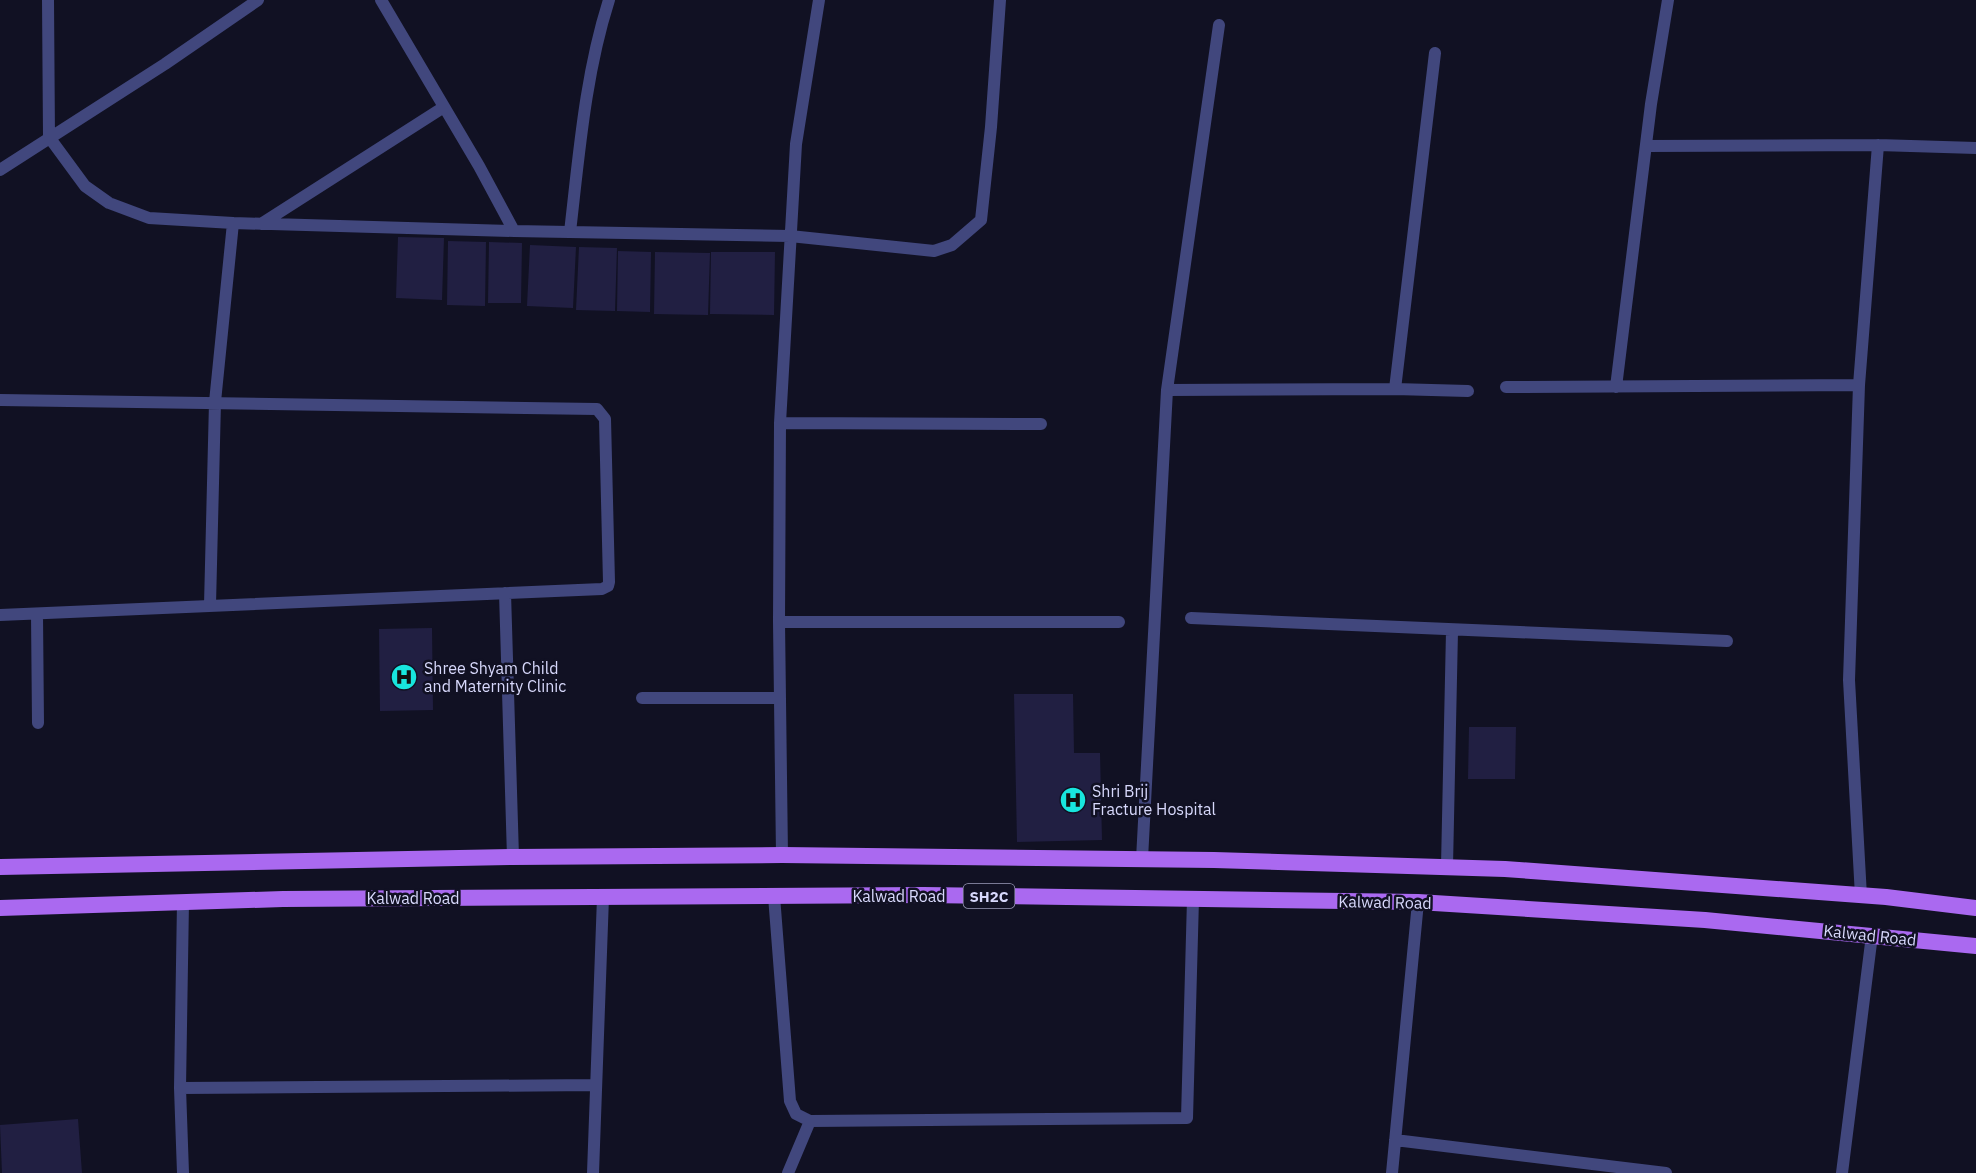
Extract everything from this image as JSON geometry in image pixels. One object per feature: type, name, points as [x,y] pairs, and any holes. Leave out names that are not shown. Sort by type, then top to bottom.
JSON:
[{"type":"main road","points":[[0,867],[782,855],[1142,859],[1447,866],[1861,896],[1976,908]]},
{"type":"main road","name":"Kalwad Road","points":[[0,908],[283,899],[924,895],[1418,902],[1705,920],[1976,946]]},
{"type":"street","points":[[48,0],[49,137],[85,186],[109,203],[149,218],[261,224],[790,236],[934,251],[952,245],[981,220],[991,127],[1000,0]]},
{"type":"street","points":[[0,170],[165,64],[258,0]]},
{"type":"street","points":[[381,0],[514,231]]},
{"type":"street","points":[[570,232],[580,145],[599,31],[609,0]]},
{"type":"street","points":[[782,855],[778,622],[780,423],[796,144],[819,0]]},
{"type":"street","points":[[1616,387],[1646,146],[1668,0]]},
{"type":"street","points":[[1142,859],[1167,390],[1219,24]]},
{"type":"street","points":[[1395,389],[1435,53]]},
{"type":"street","points":[[261,224],[444,107]]},
{"type":"street","points":[[1646,146],[1878,145],[1976,148]]},
{"type":"street","points":[[1861,896],[1849,680],[1859,385],[1878,145]]},
{"type":"street","points":[[210,605],[215,402],[233,223]]},
{"type":"street","points":[[1506,387],[1859,385]]},
{"type":"street","points":[[1167,390],[1395,389],[1468,392]]},
{"type":"street","points":[[0,400],[597,410],[605,419],[609,582],[608,586],[602,589],[0,615]]},
{"type":"street","points":[[780,423],[1041,424]]},
{"type":"street","points":[[505,593],[513,858]]},
{"type":"street","points":[[37,615],[38,723]]},
{"type":"street","points":[[1191,618],[1727,641]]},
{"type":"street","points":[[778,622],[1119,622]]},
{"type":"street","points":[[1447,866],[1452,631]]},
{"type":"street","points":[[642,698],[780,698]]},
{"type":"street","points":[[774,896],[790,1101],[796,1114],[810,1121],[1187,1118],[1193,899]]},
{"type":"street","points":[[593,1173],[603,897]]},
{"type":"street","points":[[183,902],[180,1088],[183,1173]]},
{"type":"street","points":[[1392,1173],[1418,902]]},
{"type":"street","points":[[1842,1173],[1872,935]]},
{"type":"street","points":[[180,1088],[595,1085]]},
{"type":"street","points":[[788,1173],[810,1121]]},
{"type":"street","points":[[1395,1140],[1627,1171],[1666,1173]]},
{"type":"building","points":[[398,237],[444,238],[442,300],[396,298]]},
{"type":"building","points":[[448,241],[486,242],[485,306],[447,305]]},
{"type":"building","points":[[489,242],[522,243],[521,303],[488,303]]},
{"type":"building","points":[[530,245],[576,247],[573,308],[527,306]]},
{"type":"building","points":[[579,247],[617,248],[615,311],[576,310]]},
{"type":"building","points":[[618,251],[651,252],[650,312],[617,311]]},
{"type":"building","points":[[655,252],[710,253],[708,315],[654,314]]},
{"type":"building","points":[[711,252],[775,252],[774,315],[710,314]]},
{"type":"building","points":[[432,628],[433,710],[380,711],[379,629]]},
{"type":"building","points":[[1014,694],[1073,694],[1074,753],[1100,753],[1102,840],[1017,842]]},
{"type":"building","points":[[1469,727],[1516,727],[1515,779],[1468,779]]},
{"type":"building","points":[[78,1119],[82,1173],[2,1173],[0,1125]]},
{"type":"place","name":"Shree Shyam Child and Maternity Clinic","points":[[404,677]]},
{"type":"place","name":"Shri Brij Fracture Hospital","points":[[1073,800]]}]
